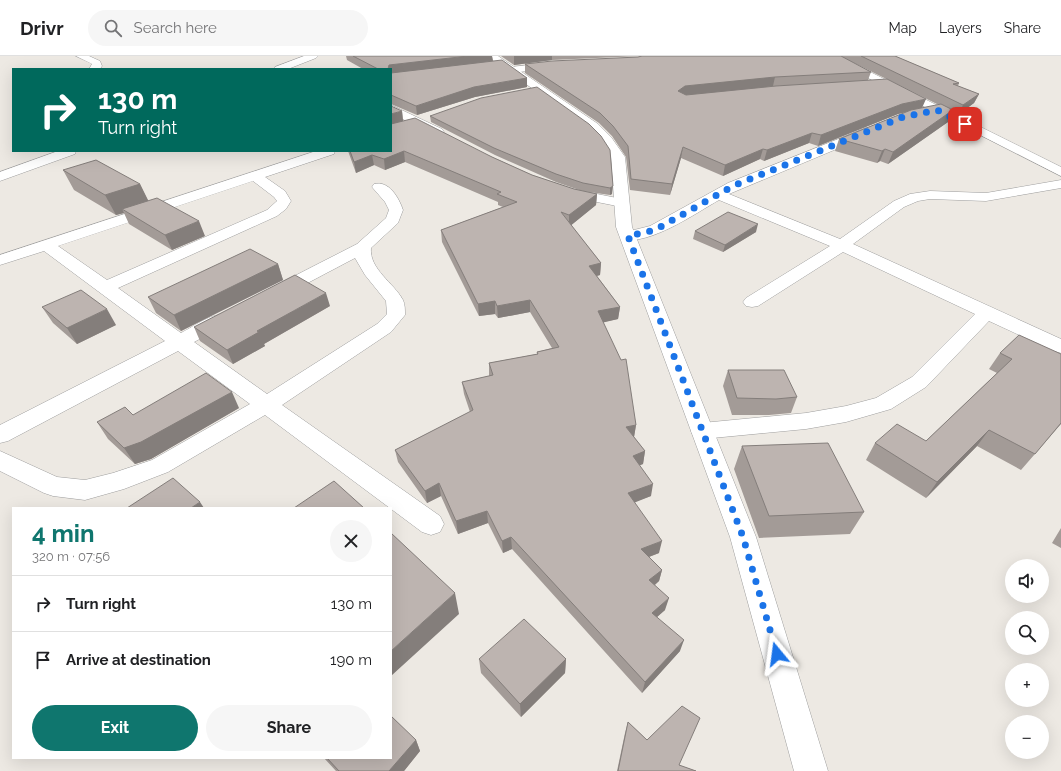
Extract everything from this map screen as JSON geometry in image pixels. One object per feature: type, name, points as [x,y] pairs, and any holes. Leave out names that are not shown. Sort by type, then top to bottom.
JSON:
[{"type":"street","points":[[81,56],[97,63],[98,66],[95,68]]},
{"type":"street","points":[[283,68],[313,56]]},
{"type":"street","points":[[830,56],[1061,172]]},
{"type":"street","points":[[499,64],[568,64]]},
{"type":"street","points":[[499,64],[531,90],[594,127],[607,140],[618,157],[624,227],[743,537],[811,771]]},
{"type":"street","points":[[862,85],[885,84]]},
{"type":"street","points":[[392,109],[450,138]]},
{"type":"street","points":[[917,114],[937,110]]},
{"type":"street","points":[[404,126],[431,117]]},
{"type":"street","points":[[628,236],[655,230],[733,186],[881,126]]},
{"type":"street","points":[[0,177],[67,152]]},
{"type":"street","points":[[0,260],[326,152]]},
{"type":"street","points":[[104,288],[272,213],[281,206],[284,201],[280,194],[255,176]]},
{"type":"street","points":[[752,302],[842,245],[899,204],[915,197],[986,197],[1061,184]]},
{"type":"street","points":[[257,302],[363,247],[392,220],[396,210],[392,200],[379,187]]},
{"type":"street","points":[[557,189],[579,196],[622,203]]},
{"type":"street","points":[[717,194],[842,245],[1061,347]]},
{"type":"street","points":[[46,245],[431,524]]},
{"type":"street","points":[[0,460],[53,486],[85,490],[115,482],[160,466],[266,405],[384,328],[396,315],[395,301],[371,271],[362,256],[363,247]]},
{"type":"street","points":[[702,431],[806,421],[846,414],[883,404],[919,382],[987,312]]},
{"type":"street","points":[[0,435],[236,313]]},
{"type":"building","points":[[353,56],[468,56],[389,65],[388,68],[376,68]]},
{"type":"building","points":[[642,56],[841,56],[871,72],[775,77],[685,86],[678,91],[686,95],[776,86],[887,79],[926,99],[902,104],[821,135],[812,133],[767,150],[763,149],[725,165],[683,147],[672,184],[631,179],[628,146],[613,126],[600,113],[525,64]]},
{"type":"building","points":[[861,56],[895,56],[959,83],[953,84],[979,94],[963,105]]},
{"type":"building","points":[[502,60],[527,78],[474,87],[416,106],[392,95],[392,73]]},
{"type":"building","points":[[537,87],[589,124],[601,136],[610,150],[613,186],[610,188],[583,183],[556,174],[494,148],[430,116],[481,98]]},
{"type":"building","points":[[941,104],[953,110],[893,152],[885,149],[882,151],[839,139],[911,110]]},
{"type":"building","points":[[392,106],[402,111],[392,114]]},
{"type":"building","points":[[415,118],[492,157],[532,175],[574,189],[597,194],[569,215],[561,212],[601,263],[589,266],[620,307],[598,311],[621,360],[626,359],[636,425],[626,427],[645,451],[633,456],[653,484],[628,493],[662,541],[641,549],[662,570],[649,580],[669,598],[652,613],[684,640],[645,682],[511,537],[502,541],[487,511],[456,521],[439,483],[425,491],[395,450],[473,410],[462,382],[493,375],[489,363],[538,354],[537,352],[559,347],[530,300],[497,306],[495,301],[478,304],[441,230],[517,202],[497,194],[501,192],[404,151],[384,159],[372,155],[354,162],[350,152],[392,152],[392,124]]},
{"type":"building","points":[[96,160],[140,184],[105,195],[63,170]]},
{"type":"building","points":[[157,198],[199,221],[165,235],[122,209]]},
{"type":"building","points":[[728,212],[758,224],[725,245],[695,231]]},
{"type":"building","points":[[250,249],[278,264],[174,315],[148,297]]},
{"type":"building","points":[[295,275],[326,293],[257,331],[259,332],[227,350],[194,327]]},
{"type":"building","points":[[81,290],[107,309],[67,328],[42,307]]},
{"type":"building","points":[[1019,335],[1061,354],[1061,423],[1035,454],[989,430],[937,482],[875,443],[897,424],[926,441],[1012,359],[1000,353]]},
{"type":"building","points":[[728,370],[784,370],[797,397],[776,399],[737,398]]},
{"type":"building","points":[[206,373],[232,392],[141,442],[124,448],[97,422],[125,407],[133,415]]},
{"type":"building","points":[[828,443],[864,512],[769,516],[742,446]]},
{"type":"building","points":[[173,478],[200,502],[192,507],[129,507]]},
{"type":"building","points":[[334,481],[363,507],[295,507]]},
{"type":"building","points":[[392,534],[455,593],[392,650]]},
{"type":"building","points":[[524,619],[566,659],[520,704],[479,659]]},
{"type":"building","points":[[682,706],[700,718],[679,765],[696,771],[618,771],[628,722],[647,740]]},
{"type":"building","points":[[392,717],[416,740],[389,771],[339,771],[328,759],[392,759]]},
{"type":"route","points":[[777,654],[743,537],[628,236],[655,230],[733,186],[903,117],[937,110],[965,124]]}]
